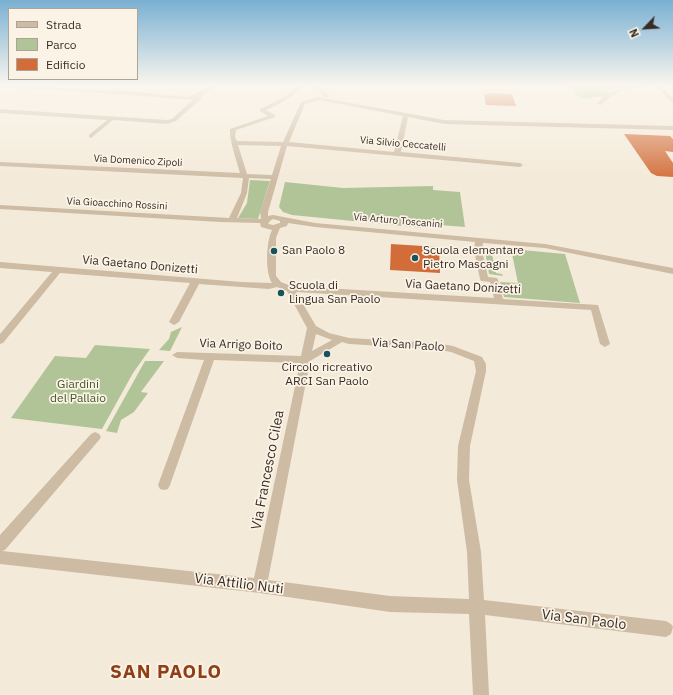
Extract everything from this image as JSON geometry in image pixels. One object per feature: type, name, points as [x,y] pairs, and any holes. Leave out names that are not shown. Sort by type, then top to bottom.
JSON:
[{"type":"street","points":[[103,117],[171,122],[176,117]]},
{"type":"street","points":[[268,117],[234,128],[232,137],[245,176],[246,185],[232,220],[273,223]]},
{"type":"street","points":[[273,223],[264,212],[285,144],[297,117]]},
{"type":"street","points":[[397,154],[406,117]]},
{"type":"street","points":[[415,117],[437,121],[469,123],[673,128]]},
{"type":"street","points":[[91,136],[112,118]]},
{"type":"street","name":"Via Silvio Ceccatelli","points":[[235,143],[285,144],[520,165]]},
{"type":"street","name":"Via Domenico Zipoli","points":[[0,164],[274,177]]},
{"type":"street","name":"Via Gioacchino Rossini","points":[[0,207],[232,220]]},
{"type":"street","points":[[273,223],[269,236],[272,238],[272,276],[278,284],[290,289],[312,328]]},
{"type":"street","name":"Via Arturo Toscanini","points":[[273,223],[315,225],[545,246],[673,271]]},
{"type":"street","points":[[479,239],[478,250],[484,279],[494,280],[499,301]]},
{"type":"street","name":"Via Gaetano Donizetti","points":[[0,265],[262,286],[278,284]]},
{"type":"street","points":[[0,342],[58,270]]},
{"type":"street","points":[[174,322],[196,281]]},
{"type":"street","name":"Via Gaetano Donizetti","points":[[290,289],[595,308],[605,344]]},
{"type":"street","name":"Via San Paolo","points":[[312,328],[326,335],[340,339],[453,348],[478,359],[481,364],[481,371],[464,446],[463,480],[474,552],[478,608],[481,695]]},
{"type":"street","name":"Via Francesco Cilea","points":[[260,586],[304,360],[312,328]]},
{"type":"street","points":[[304,360],[340,339]]},
{"type":"street","name":"Via Arrigo Boito","points":[[177,355],[304,360]]},
{"type":"street","points":[[164,485],[210,357]]},
{"type":"street","points":[[0,545],[95,437]]},
{"type":"street","name":"Via Attilio Nuti","points":[[0,556],[260,586],[390,604],[478,608]]},
{"type":"street","name":"Via San Paolo","points":[[478,608],[666,629]]},
{"type":"green space","points":[[250,180],[270,181],[258,219],[238,218],[247,203]]},
{"type":"green space","points":[[285,182],[343,188],[433,186],[433,190],[460,192],[465,227],[427,224],[424,228],[292,215],[283,212],[279,207]]},
{"type":"green space","points":[[511,249],[565,254],[580,303],[504,297],[500,282],[518,283]]},
{"type":"green space","points":[[485,251],[497,252],[498,254],[492,254],[496,273],[502,274],[503,276],[489,274]]},
{"type":"green space","points":[[182,327],[170,351],[159,350],[169,339],[171,332]]},
{"type":"green space","name":"Giardini del Pallaio","points":[[95,345],[150,349],[133,373],[102,429],[11,418],[55,356],[86,358]]},
{"type":"green space","points":[[145,361],[164,361],[141,392],[148,393],[134,412],[121,420],[117,433],[106,431]]},
{"type":"building","points":[[624,134],[670,136],[673,139],[673,152],[665,151],[673,163],[673,177],[657,176],[651,173]]},
{"type":"building","name":"Scuola elementare Pietro Mascagni","points":[[391,244],[439,247],[440,273],[390,270]]},
{"type":"place","name":"San Paolo 8","points":[[274,251]]},
{"type":"place","name":"Scuola elementare Pietro Mascagni","points":[[415,258]]},
{"type":"place","name":"Scuola di Lingua San Paolo","points":[[281,293]]},
{"type":"place","name":"Circolo ricreativo ARCI San Paolo","points":[[327,354]]},
{"type":"district","name":"SAN PAOLO","points":[[166,673]]}]
